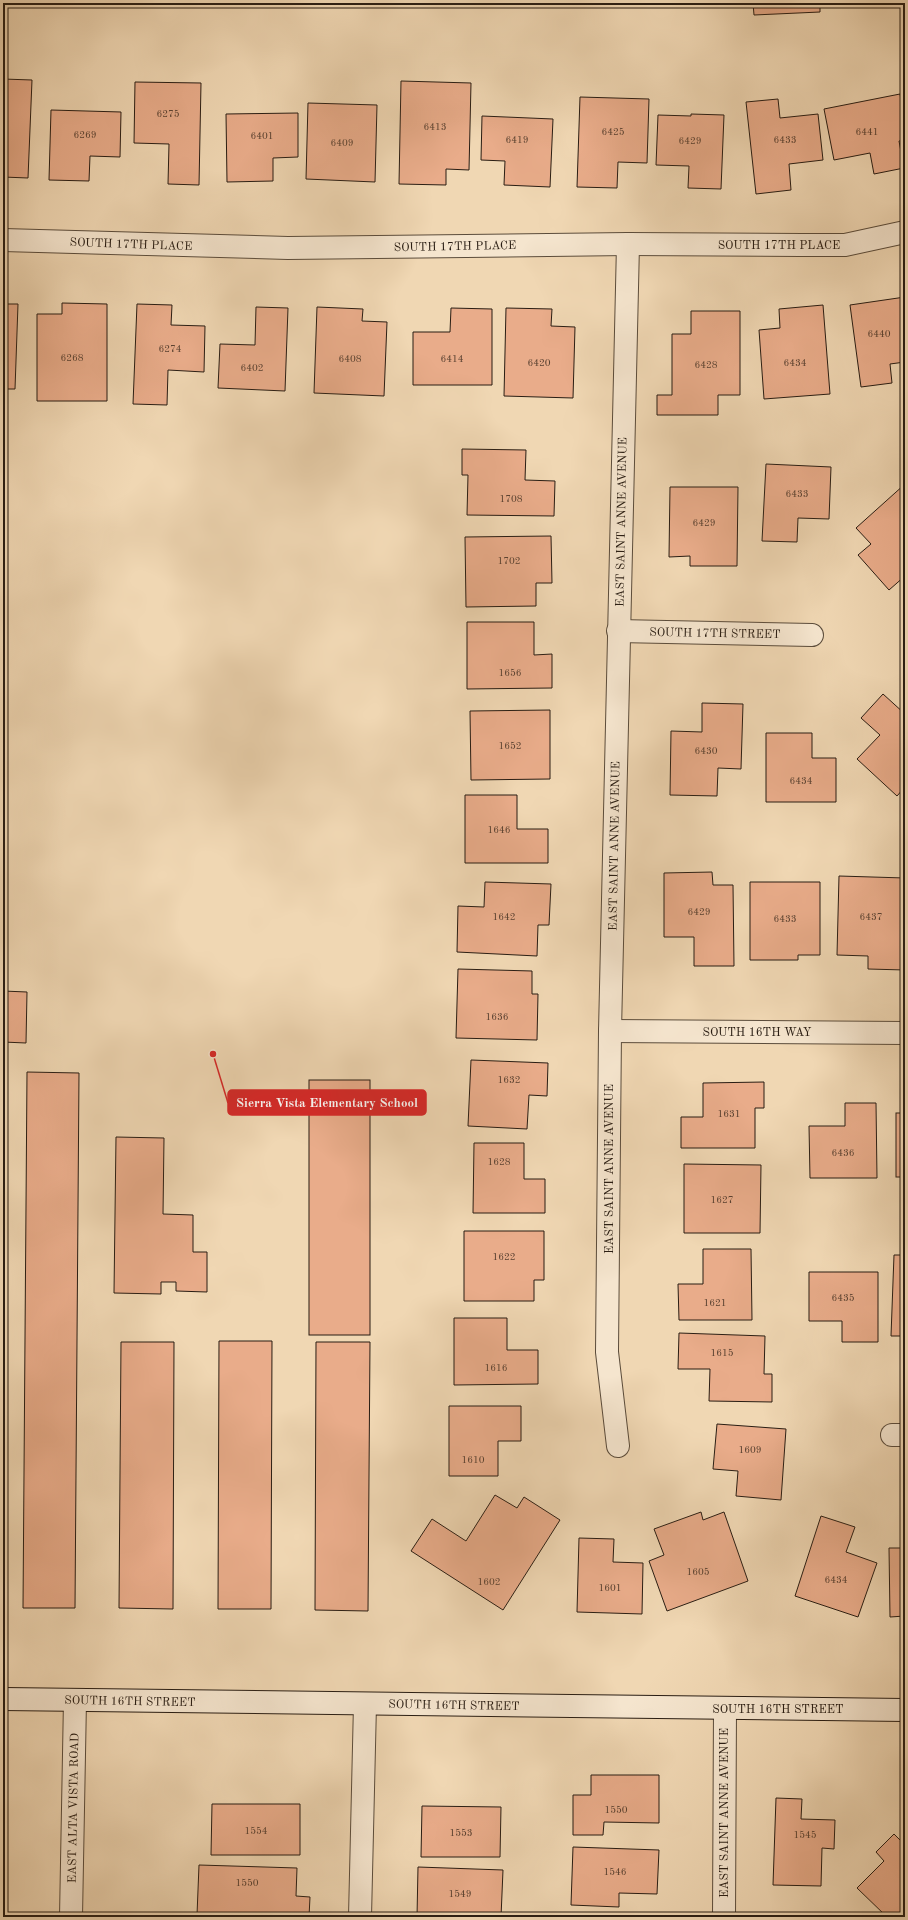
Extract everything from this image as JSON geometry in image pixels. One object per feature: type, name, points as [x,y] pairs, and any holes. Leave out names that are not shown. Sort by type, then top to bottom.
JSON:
[{"type":"street","name":"SOUTH 17TH PLACE","points":[[3,240],[288,248],[628,244],[845,244],[905,232]]},
{"type":"street","name":"EAST SAINT ANNE AVENUE","points":[[618,1446],[607,1352],[610,1031],[628,244]]},
{"type":"street","name":"SOUTH 17TH STREET","points":[[618,631],[812,635]]},
{"type":"street","name":"SOUTH 16TH WAY","points":[[610,1031],[905,1033]]},
{"type":"street","name":"SOUTH 16TH STREET","points":[[3,1699],[905,1710]]},
{"type":"street","name":"EAST ALTA VISTA ROAD","points":[[71,1917],[75,1700]]},
{"type":"street","points":[[360,1917],[365,1704]]},
{"type":"street","name":"EAST SAINT ANNE AVENUE","points":[[724,1917],[725,1709]]},
{"type":"building","points":[[753,3],[820,3],[820,12],[754,15]]},
{"type":"building","points":[[3,79],[32,80],[28,178],[3,177]]},
{"type":"building","points":[[401,81],[471,83],[469,170],[446,169],[446,185],[399,184]]},
{"type":"building","points":[[135,82],[201,83],[199,185],[168,184],[169,144],[134,143]]},
{"type":"building","points":[[900,94],[905,122],[905,140],[899,141],[904,168],[874,174],[870,153],[834,160],[824,109]]},
{"type":"building","points":[[580,97],[649,99],[647,163],[618,162],[617,188],[577,187]]},
{"type":"building","points":[[778,99],[780,118],[818,114],[823,160],[789,164],[791,190],[756,194],[746,102]]},
{"type":"building","points":[[308,103],[377,105],[375,182],[306,179]]},
{"type":"building","points":[[51,110],[121,112],[120,157],[90,156],[89,181],[49,180]]},
{"type":"building","points":[[298,113],[298,157],[273,158],[273,181],[227,182],[226,114]]},
{"type":"building","points":[[691,114],[724,115],[721,189],[688,188],[689,166],[656,165],[658,115],[691,116]]},
{"type":"building","points":[[482,116],[553,119],[550,187],[504,185],[505,161],[481,160]]},
{"type":"building","points":[[905,297],[905,362],[890,364],[892,383],[861,387],[850,305]]},
{"type":"building","points":[[62,303],[107,304],[107,401],[37,401],[37,314],[62,314]]},
{"type":"building","points":[[3,304],[18,304],[15,389],[3,389]]},
{"type":"building","points":[[137,304],[172,305],[171,325],[205,326],[204,372],[168,370],[167,405],[133,404]]},
{"type":"building","points":[[823,305],[830,394],[764,399],[759,330],[780,328],[779,309]]},
{"type":"building","points":[[256,307],[288,308],[285,391],[218,388],[220,344],[255,345]]},
{"type":"building","points":[[317,307],[363,309],[362,321],[387,322],[384,396],[314,393]]},
{"type":"building","points":[[451,308],[492,309],[492,385],[413,385],[413,332],[450,332]]},
{"type":"building","points":[[506,308],[552,309],[551,326],[575,327],[573,398],[504,396]]},
{"type":"building","points":[[691,311],[740,311],[740,395],[718,395],[718,415],[657,415],[657,395],[672,395],[672,334],[691,334]]},
{"type":"building","points":[[462,449],[526,450],[525,480],[555,481],[554,516],[467,515],[468,475],[462,475]]},
{"type":"building","points":[[766,464],[831,467],[829,519],[798,518],[797,542],[762,541]]},
{"type":"building","points":[[905,484],[905,576],[889,590],[858,555],[871,544],[856,528]]},
{"type":"building","points":[[670,487],[738,487],[737,566],[690,566],[690,556],[669,557]]},
{"type":"building","points":[[551,536],[552,583],[536,583],[536,606],[466,607],[465,537]]},
{"type":"building","points":[[903,607],[905,607],[905,643],[903,643]]},
{"type":"building","points":[[467,622],[534,622],[534,655],[552,654],[552,688],[467,689]]},
{"type":"building","points":[[883,694],[905,714],[905,787],[897,796],[857,759],[880,735],[861,718]]},
{"type":"building","points":[[702,703],[743,704],[741,769],[718,768],[717,796],[670,795],[671,731],[702,732]]},
{"type":"building","points":[[550,710],[550,779],[471,780],[470,711]]},
{"type":"building","points":[[766,733],[812,733],[812,758],[836,758],[836,802],[766,802]]},
{"type":"building","points":[[465,795],[517,795],[517,829],[548,829],[548,863],[465,863]]},
{"type":"building","points":[[712,872],[713,885],[733,885],[734,966],[694,966],[694,937],[664,937],[664,873]]},
{"type":"building","points":[[839,876],[905,878],[905,970],[868,969],[868,956],[837,955]]},
{"type":"building","points":[[485,882],[551,884],[549,925],[538,925],[537,956],[457,952],[458,906],[484,907]]},
{"type":"building","points":[[750,882],[820,882],[820,955],[798,955],[798,960],[750,960]]},
{"type":"building","points":[[458,969],[532,971],[532,994],[538,994],[537,1040],[456,1038]]},
{"type":"building","points":[[3,991],[27,992],[26,1043],[3,1042]]},
{"type":"building","points":[[471,1060],[548,1063],[547,1096],[529,1095],[527,1129],[468,1126]]},
{"type":"building","points":[[27,1072],[79,1073],[75,1608],[23,1608]]},
{"type":"building","points":[[309,1080],[370,1080],[370,1335],[309,1335]]},
{"type":"building","points":[[764,1082],[764,1108],[755,1108],[755,1148],[681,1148],[681,1117],[703,1117],[703,1083]]},
{"type":"building","points":[[845,1103],[876,1103],[877,1178],[810,1178],[809,1126],[845,1126]]},
{"type":"building","points":[[896,1113],[905,1113],[905,1177],[896,1177]]},
{"type":"building","points":[[116,1137],[164,1138],[163,1214],[193,1215],[193,1252],[207,1252],[207,1292],[176,1291],[176,1282],[161,1282],[161,1294],[114,1293]]},
{"type":"building","points":[[474,1143],[524,1143],[524,1179],[545,1179],[545,1213],[473,1213]]},
{"type":"building","points":[[684,1164],[761,1165],[760,1233],[684,1233]]},
{"type":"building","points":[[464,1231],[544,1231],[544,1280],[534,1280],[534,1301],[464,1301]]},
{"type":"building","points":[[703,1249],[751,1249],[752,1320],[679,1320],[678,1284],[703,1284]]},
{"type":"building","points":[[894,1255],[905,1255],[905,1336],[891,1336]]},
{"type":"building","points":[[809,1272],[878,1272],[878,1342],[842,1342],[842,1321],[809,1321]]},
{"type":"building","points":[[454,1318],[507,1318],[507,1350],[538,1350],[538,1384],[454,1385]]},
{"type":"building","points":[[679,1333],[765,1336],[764,1374],[772,1374],[772,1402],[709,1401],[710,1369],[678,1369]]},
{"type":"building","points":[[219,1341],[272,1341],[271,1609],[218,1609]]},
{"type":"building","points":[[121,1342],[174,1342],[173,1609],[119,1608]]},
{"type":"building","points":[[316,1342],[370,1342],[368,1611],[315,1610]]},
{"type":"building","points":[[449,1406],[521,1406],[521,1441],[498,1441],[498,1476],[449,1476]]},
{"type":"building","points":[[717,1424],[786,1429],[781,1500],[736,1496],[738,1471],[713,1469]]},
{"type":"building","points":[[495,1495],[517,1508],[524,1497],[560,1520],[503,1610],[411,1551],[432,1519],[466,1541]]},
{"type":"building","points":[[701,1512],[703,1520],[724,1512],[748,1581],[667,1611],[649,1561],[664,1555],[654,1529]]},
{"type":"building","points":[[821,1516],[855,1527],[846,1552],[877,1563],[858,1617],[795,1596]]},
{"type":"building","points":[[579,1538],[614,1539],[613,1562],[643,1563],[642,1614],[577,1612]]},
{"type":"building","points":[[889,1548],[905,1548],[905,1616],[890,1617]]},
{"type":"building","points":[[591,1775],[659,1775],[659,1823],[604,1822],[603,1835],[573,1835],[573,1795],[591,1795]]},
{"type":"building","points":[[776,1798],[802,1799],[801,1819],[835,1820],[834,1849],[822,1848],[821,1886],[773,1885]]},
{"type":"building","points":[[212,1804],[300,1804],[300,1855],[211,1855]]},
{"type":"building","points":[[422,1806],[501,1807],[500,1857],[421,1857]]},
{"type":"building","points":[[894,1834],[905,1845],[905,1917],[887,1917],[857,1888],[884,1861],[876,1852]]},
{"type":"building","points":[[573,1847],[659,1850],[657,1894],[619,1893],[619,1907],[571,1905]]},
{"type":"building","points":[[199,1865],[297,1868],[296,1896],[310,1897],[309,1917],[197,1915]]},
{"type":"building","points":[[418,1867],[503,1870],[501,1917],[417,1917]]},
{"type":"building","points":[[661,1916],[661,1917],[615,1917]]},
{"type":"place","name":"Sierra Vista Elementary School","points":[[213,1054]]}]
